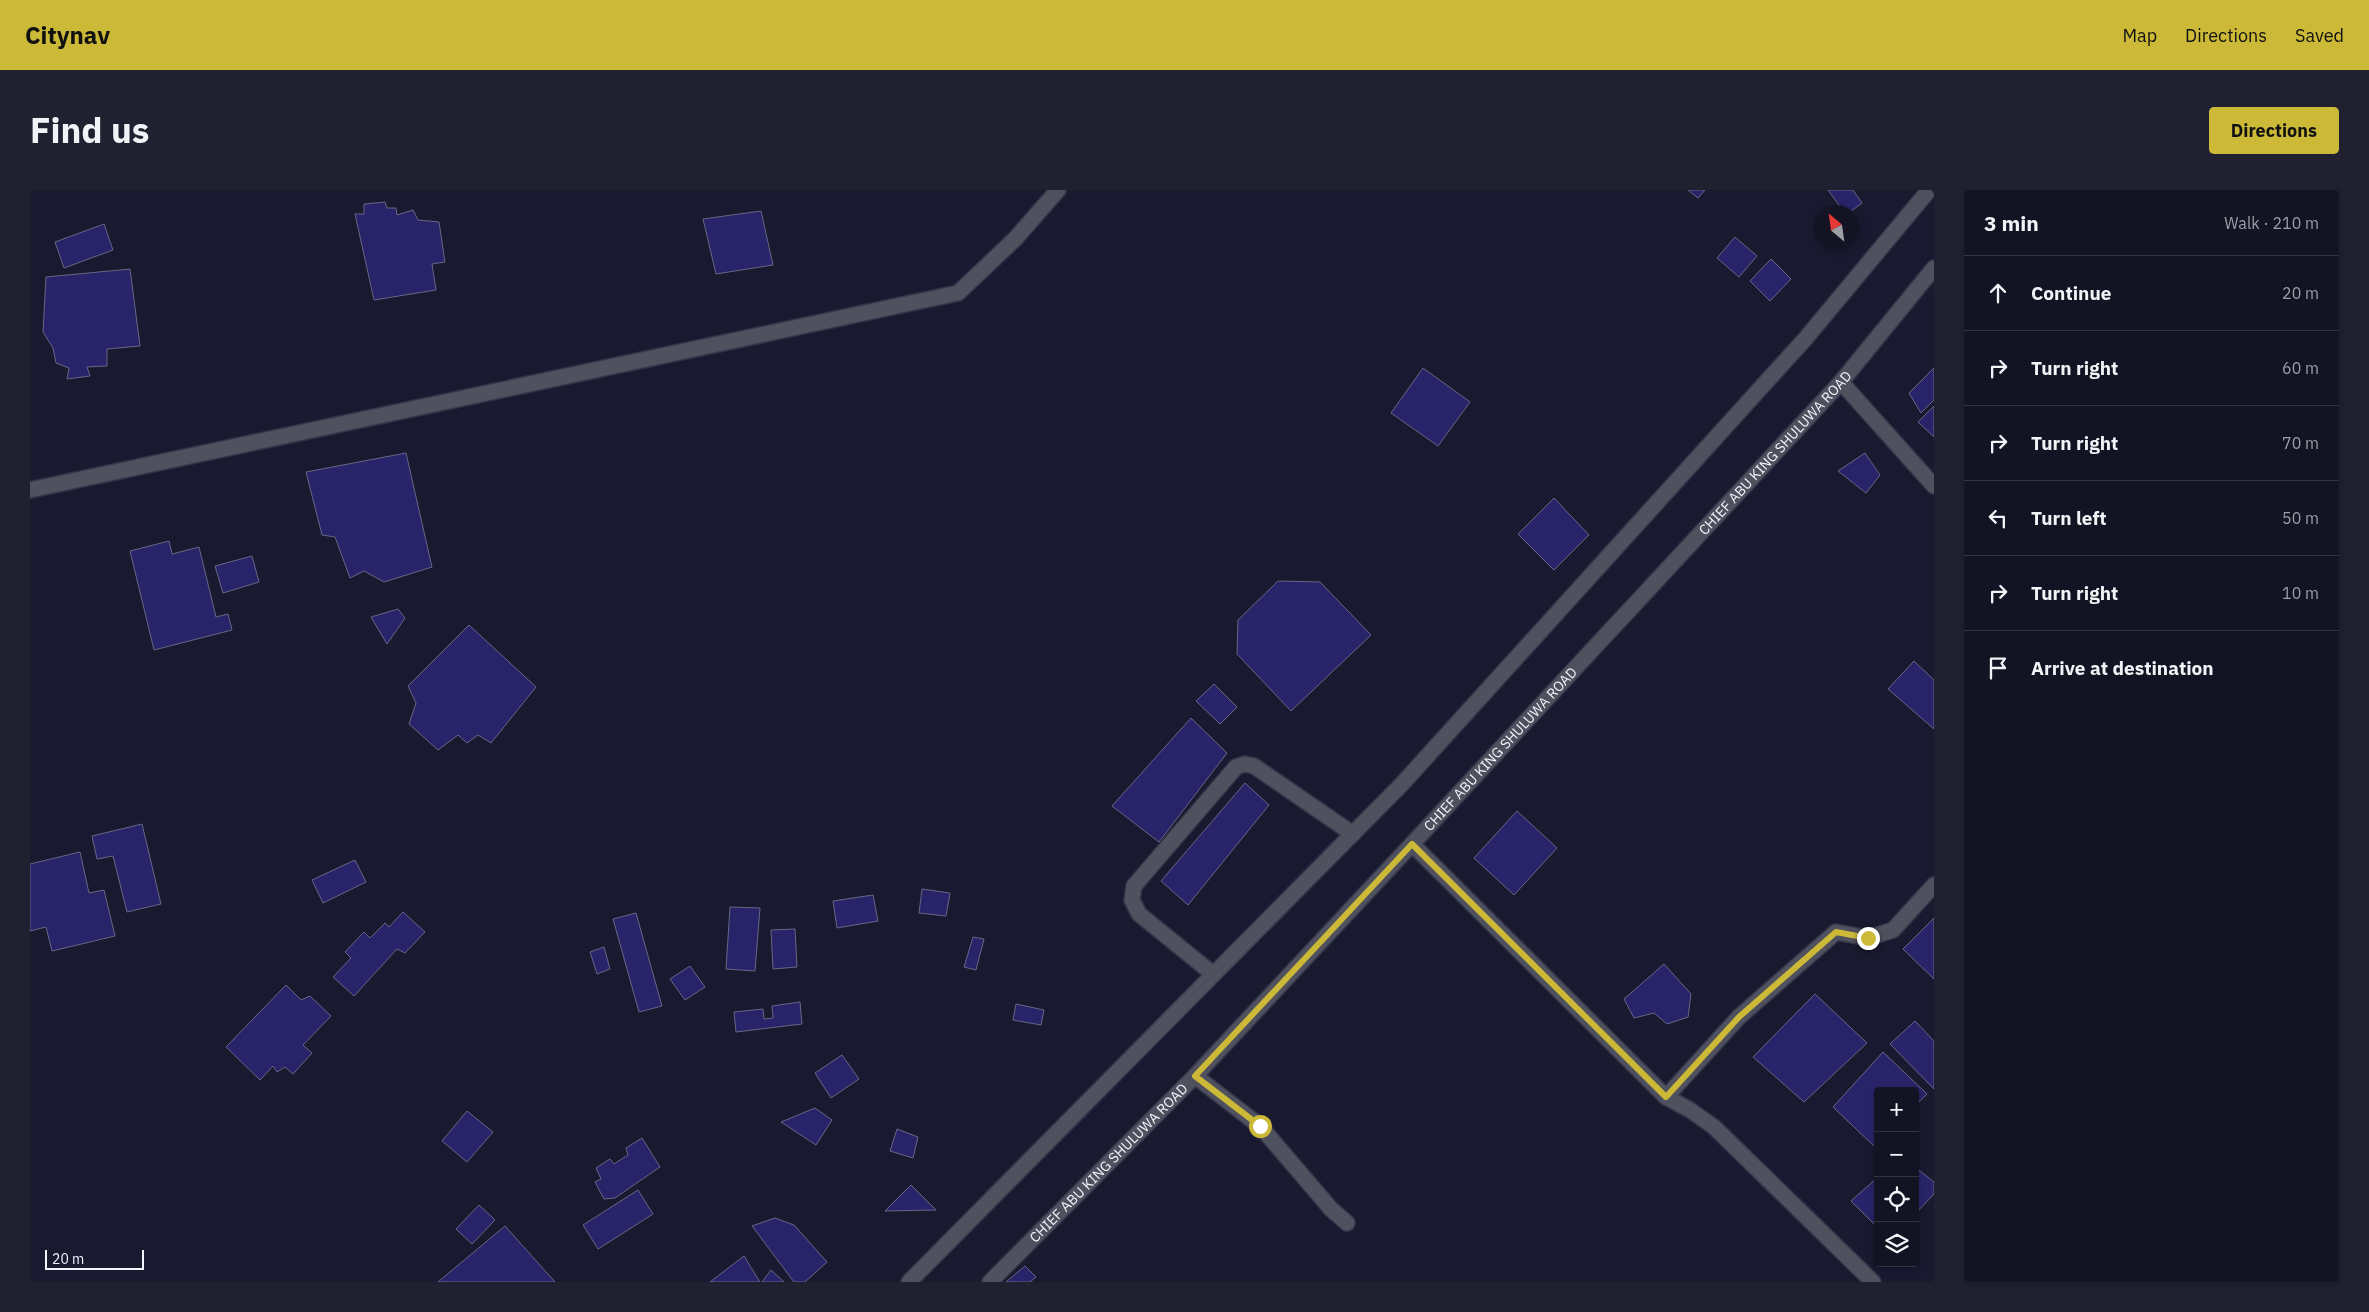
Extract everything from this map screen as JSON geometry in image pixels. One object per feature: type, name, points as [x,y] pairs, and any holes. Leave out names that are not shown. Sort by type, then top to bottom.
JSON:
[{"type":"street","points":[[30,490],[958,293],[1015,239],[1058,190]]},
{"type":"street","points":[[909,1282],[1402,784],[1806,338],[1929,190]]},
{"type":"street","name":"CHIEF ABU KING SHULUWA ROAD","points":[[990,1282],[1195,1076],[1412,844],[1841,382],[1934,268]]},
{"type":"street","points":[[1841,382],[1934,486]]},
{"type":"street","points":[[1213,974],[1139,914],[1132,900],[1134,886],[1236,767],[1245,764],[1254,766],[1353,834]]},
{"type":"street","points":[[1412,844],[1666,1097],[1690,1110],[1714,1127],[1873,1282]]},
{"type":"street","points":[[1666,1097],[1739,1017],[1836,932],[1868,938],[1893,930],[1934,885]]},
{"type":"street","points":[[1195,1076],[1260,1126],[1331,1209],[1347,1223]]},
{"type":"building","points":[[1688,190],[1705,190],[1698,198]]},
{"type":"building","points":[[1828,190],[1853,190],[1862,203],[1859,205],[1839,205]]},
{"type":"building","points":[[385,202],[387,208],[396,208],[397,215],[413,210],[418,220],[439,222],[445,262],[432,264],[436,290],[374,300],[355,214],[364,214],[364,204]]},
{"type":"building","points":[[761,211],[773,265],[716,274],[703,219]]},
{"type":"building","points":[[104,224],[113,250],[64,268],[55,242]]},
{"type":"building","points":[[1735,237],[1757,256],[1739,277],[1717,258]]},
{"type":"building","points":[[1771,259],[1791,279],[1770,301],[1750,281]]},
{"type":"building","points":[[130,269],[140,346],[107,349],[107,366],[87,367],[90,376],[67,379],[69,368],[56,363],[53,348],[43,332],[46,277]]},
{"type":"building","points":[[1423,368],[1470,402],[1438,446],[1391,413]]},
{"type":"building","points":[[1934,368],[1934,400],[1921,413],[1909,393]]},
{"type":"building","points":[[1934,406],[1934,437],[1918,422]]},
{"type":"building","points":[[406,453],[432,567],[384,582],[364,571],[350,578],[335,537],[322,535],[306,472]]},
{"type":"building","points":[[1865,453],[1880,475],[1866,493],[1838,471]]},
{"type":"building","points":[[1554,498],[1589,535],[1554,570],[1518,534]]},
{"type":"building","points":[[169,541],[172,554],[199,547],[216,617],[228,614],[232,630],[154,650],[130,551]]},
{"type":"building","points":[[252,556],[259,582],[223,593],[215,566]]},
{"type":"building","points":[[1278,581],[1320,582],[1371,635],[1291,711],[1237,654],[1238,620]]},
{"type":"building","points":[[398,609],[405,618],[387,644],[371,617]]},
{"type":"building","points":[[469,625],[536,687],[491,743],[478,735],[467,743],[458,735],[438,750],[409,724],[416,703],[408,686]]},
{"type":"building","points":[[1914,661],[1934,680],[1934,729],[1888,689]]},
{"type":"building","points":[[1214,684],[1237,707],[1220,724],[1196,701]]},
{"type":"building","points":[[1191,718],[1227,753],[1159,842],[1112,806]]},
{"type":"building","points":[[1245,783],[1269,805],[1188,905],[1161,881]]},
{"type":"building","points":[[1517,811],[1557,848],[1514,895],[1474,858]]},
{"type":"building","points":[[142,824],[161,904],[127,912],[113,856],[97,859],[92,836]]},
{"type":"building","points":[[80,852],[89,893],[104,890],[115,936],[52,951],[46,927],[30,931],[30,864]]},
{"type":"building","points":[[355,860],[366,882],[323,903],[312,880]]},
{"type":"building","points":[[922,889],[950,893],[946,916],[919,913]]},
{"type":"building","points":[[873,895],[878,921],[837,928],[833,901]]},
{"type":"building","points":[[730,907],[760,908],[755,971],[726,969]]},
{"type":"building","points":[[403,912],[425,932],[405,953],[397,949],[354,996],[333,977],[351,958],[345,952],[364,932],[370,938],[385,923],[389,927]]},
{"type":"building","points":[[636,913],[662,1006],[639,1012],[613,919]]},
{"type":"building","points":[[1934,918],[1934,979],[1903,949]]},
{"type":"building","points":[[795,929],[797,967],[773,969],[771,930]]},
{"type":"building","points":[[973,937],[984,939],[976,970],[964,967]]},
{"type":"building","points":[[604,947],[610,969],[597,974],[590,952]]},
{"type":"building","points":[[1664,964],[1691,994],[1688,1017],[1667,1024],[1654,1013],[1634,1018],[1624,999]]},
{"type":"building","points":[[690,966],[705,987],[685,1000],[670,979]]},
{"type":"building","points":[[286,985],[301,1000],[310,996],[331,1016],[303,1045],[312,1053],[293,1074],[285,1067],[277,1072],[273,1066],[260,1080],[226,1047]]},
{"type":"building","points":[[1815,994],[1867,1043],[1804,1102],[1753,1057]]},
{"type":"building","points":[[800,1002],[802,1024],[736,1032],[734,1012],[763,1009],[764,1019],[773,1018],[772,1006]]},
{"type":"building","points":[[1016,1004],[1044,1010],[1041,1025],[1013,1020]]},
{"type":"building","points":[[1915,1021],[1934,1041],[1934,1089],[1890,1044]]},
{"type":"building","points":[[1883,1052],[1927,1094],[1919,1102],[1919,1087],[1874,1087],[1874,1146],[1833,1107]]},
{"type":"building","points":[[842,1055],[859,1079],[831,1098],[815,1073]]},
{"type":"building","points":[[815,1108],[832,1120],[816,1145],[781,1122]]},
{"type":"building","points":[[467,1111],[493,1132],[467,1162],[442,1141]]},
{"type":"building","points":[[897,1129],[918,1137],[913,1158],[890,1151]]},
{"type":"building","points":[[642,1138],[660,1167],[615,1198],[604,1199],[595,1182],[601,1179],[596,1168],[610,1159],[614,1164],[628,1155],[626,1148]]},
{"type":"building","points":[[1919,1170],[1934,1182],[1934,1194],[1919,1210]]},
{"type":"building","points":[[1874,1181],[1874,1224],[1851,1201]]},
{"type":"building","points":[[911,1185],[936,1210],[885,1211]]},
{"type":"building","points":[[638,1190],[653,1214],[598,1249],[583,1225]]},
{"type":"building","points":[[479,1205],[495,1220],[472,1244],[456,1229]]},
{"type":"building","points":[[775,1218],[794,1225],[827,1262],[805,1282],[794,1282],[752,1226]]},
{"type":"building","points":[[505,1226],[555,1282],[438,1282]]},
{"type":"building","points":[[744,1256],[760,1282],[710,1282]]},
{"type":"building","points":[[1025,1266],[1036,1277],[1030,1282],[1006,1282]]},
{"type":"building","points":[[771,1270],[784,1282],[762,1282]]},
{"type":"route","points":[[1260,1126],[1195,1076],[1412,844],[1666,1097],[1739,1017],[1810,957],[1836,932],[1868,938]]}]
